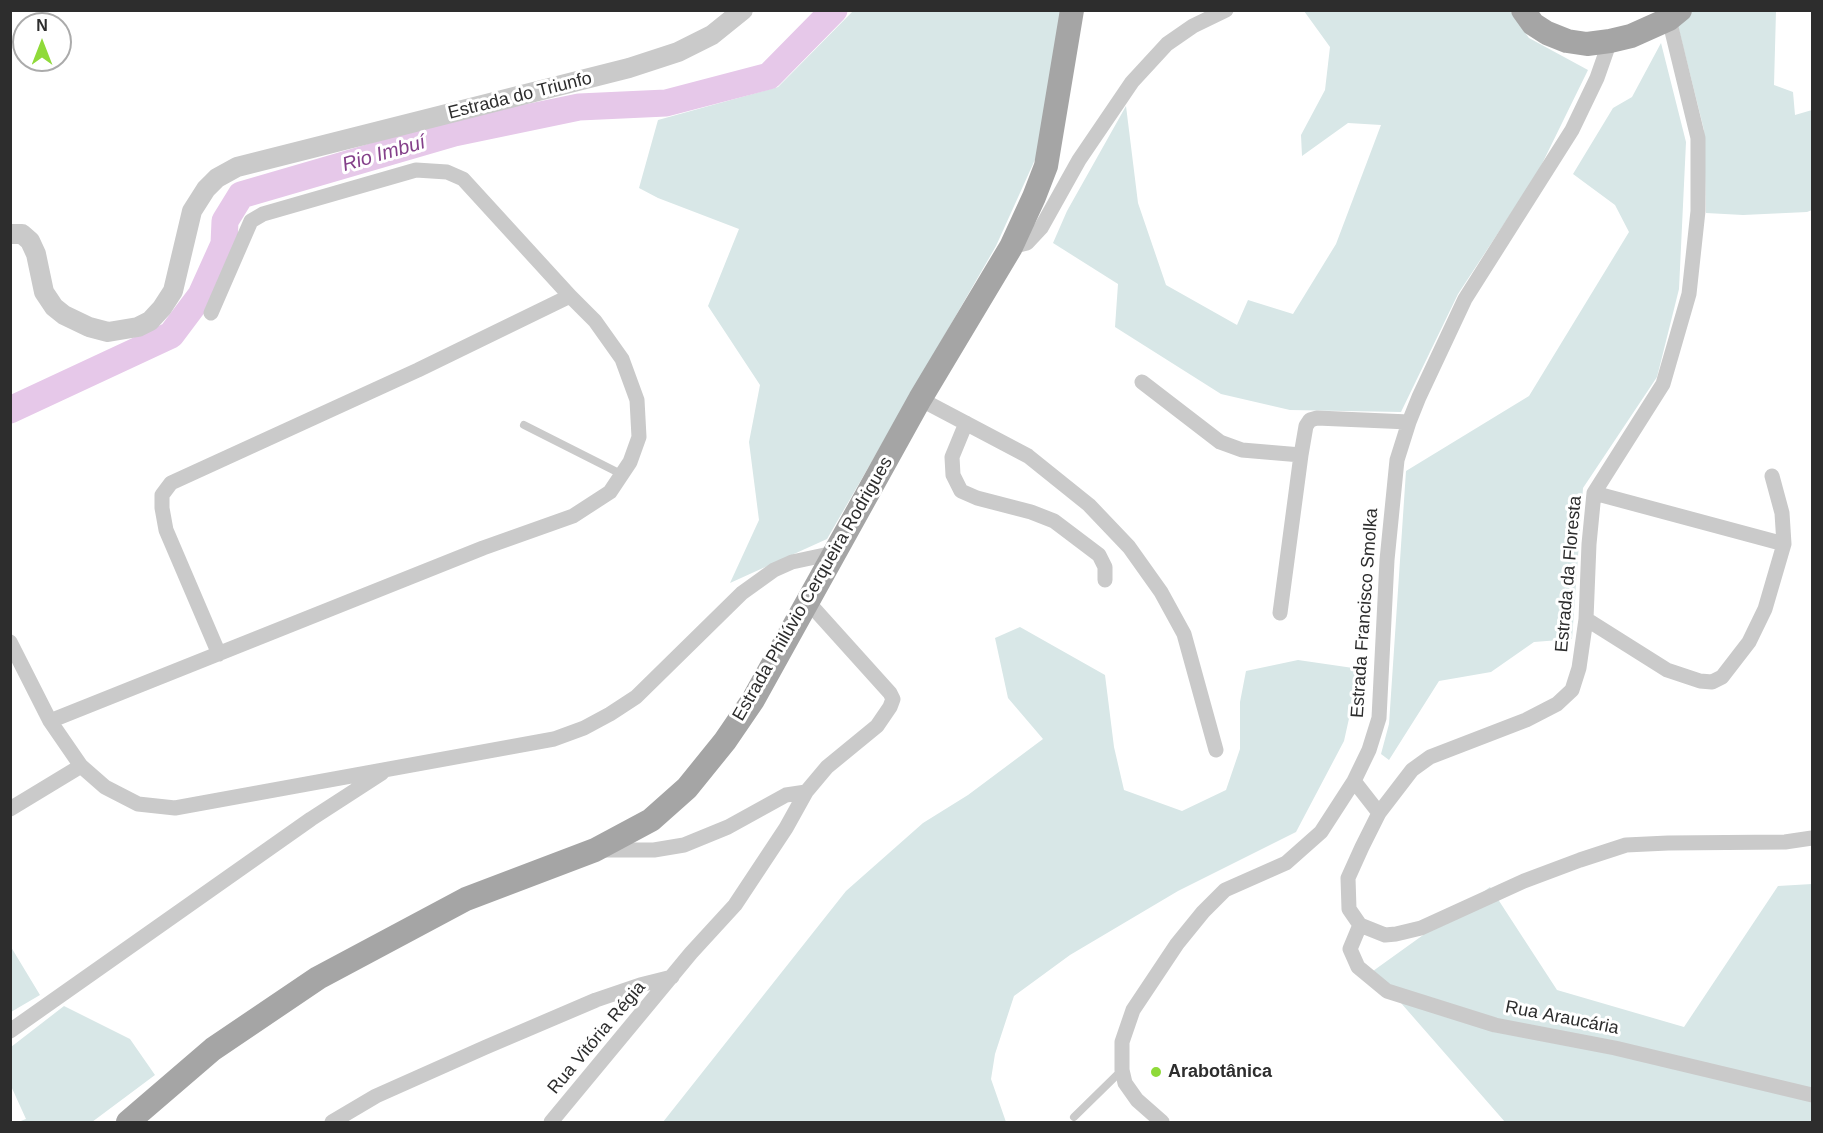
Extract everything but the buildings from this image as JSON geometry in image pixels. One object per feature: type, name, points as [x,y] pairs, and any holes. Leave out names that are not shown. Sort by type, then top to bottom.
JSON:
[{"type":"main road","name":"Estrada Philúvio Cerqueira Rodrigues","points":[[128,1122],[213,1049],[318,978],[466,899],[594,850],[651,820],[687,788],[725,741],[753,700],[920,399],[1011,247],[1046,166],[1072,10]]},
{"type":"main road","points":[[1523,10],[1533,24],[1547,33],[1567,41],[1587,44],[1631,36],[1674,15]]},
{"type":"street","name":"Estrada do Triunfo","points":[[10,234],[21,234],[30,241],[36,254],[44,292],[54,307],[64,315],[89,327],[108,332],[138,327],[150,321],[173,291],[192,211],[206,189],[217,178],[237,167],[629,68],[678,52],[712,35],[743,10]]},
{"type":"street","points":[[1011,247],[1027,243],[1041,228],[1079,160],[1132,82],[1160,51],[1192,26],[1226,10]]},
{"type":"street","name":"Estrada da Floresta","points":[[1360,925],[1349,909],[1348,878],[1379,813],[1412,770],[1431,757],[1492,735],[1557,704],[1572,690],[1579,668],[1586,619],[1594,493],[1663,384],[1689,294],[1698,211],[1698,138],[1674,15]]},
{"type":"street","name":"Estrada Francisco Smolka","points":[[1162,1122],[1137,1100],[1125,1083],[1122,1070],[1122,1042],[1133,1010],[1177,944],[1203,912],[1225,890],[1286,863],[1321,831],[1354,781],[1369,750],[1378,718],[1387,560],[1397,460],[1409,422],[1465,299],[1572,129],[1597,78],[1610,41]]},
{"type":"street","points":[[50,721],[483,548],[573,516],[610,492],[630,462],[639,437],[637,400],[622,359],[595,321],[463,179],[447,172],[416,170],[263,214],[251,221],[211,314]]},
{"type":"street","points":[[219,654],[166,530],[162,495],[171,483],[418,370],[570,296]]},
{"type":"street","points":[[1142,382],[1220,442],[1242,450],[1302,455]]},
{"type":"street","points":[[920,399],[1028,456],[1089,505],[1129,547],[1161,592],[1184,634],[1216,750]]},
{"type":"street","points":[[1280,613],[1306,426],[1310,420],[1317,418],[1409,422]]},
{"type":"street","points":[[966,423],[952,457],[953,475],[962,491],[977,498],[1031,512],[1054,521],[1099,555],[1105,567],[1105,580]]},
{"type":"street","points":[[1586,619],[1667,670],[1701,681],[1712,682],[1722,677],[1749,642],[1765,609],[1784,544],[1782,513],[1772,476]]},
{"type":"street","points":[[1594,493],[1784,544]]},
{"type":"street","points":[[10,642],[50,721],[81,766],[105,787],[138,804],[175,808],[554,739],[584,728],[636,697],[742,593],[774,570],[792,562],[834,553]]},
{"type":"street","name":"Rua Vitória Régia","points":[[551,1122],[735,905],[786,828],[806,792],[827,767],[877,726],[890,707],[892,699],[890,693],[808,602]]},
{"type":"street","points":[[10,809],[81,766]]},
{"type":"street","points":[[10,1031],[311,819],[389,768]]},
{"type":"street","points":[[1354,781],[1379,813]]},
{"type":"street","points":[[594,850],[654,850],[684,845],[728,827],[786,795],[806,792]]},
{"type":"street","points":[[1360,925],[1385,934],[1421,928],[1524,881],[1626,845],[1785,842],[1812,838]]},
{"type":"street","name":"Rua Araucária","points":[[1360,925],[1350,949],[1358,967],[1387,991],[1495,1025],[1615,1048],[1812,1095]]},
{"type":"street","points":[[332,1122],[376,1096],[596,1000],[672,977]]},
{"type":"lane","points":[[524,425],[622,475]]},
{"type":"lane","points":[[1074,1116],[1122,1070]]},
{"type":"shaded area","points":[[853,11],[1064,11],[1038,153],[996,246],[827,539],[730,583],[759,520],[749,442],[760,385],[708,306],[739,229],[658,198],[639,188],[658,120],[778,87]]},
{"type":"shaded area","points":[[1304,11],[1510,11],[1529,38],[1588,70],[1538,172],[1458,294],[1401,412],[1290,410],[1221,394],[1115,327],[1118,284],[1053,243],[1067,211],[1126,106],[1138,203],[1166,285],[1237,325],[1248,300],[1293,314],[1336,244],[1381,125],[1348,123],[1302,156],[1301,135],[1325,90],[1330,47]]},
{"type":"shaded area","points":[[1689,11],[1776,11],[1774,85],[1793,92],[1795,115],[1812,110],[1812,210],[1743,215],[1706,213],[1704,130],[1677,22]]},
{"type":"shaded area","points":[[1661,43],[1686,142],[1679,289],[1657,377],[1583,488],[1572,639],[1534,642],[1491,672],[1439,681],[1389,760],[1381,754],[1389,724],[1406,471],[1529,396],[1629,232],[1615,205],[1573,174],[1613,108],[1632,97]]},
{"type":"shaded area","points":[[1020,627],[1105,675],[1114,747],[1124,790],[1182,811],[1226,790],[1240,749],[1240,702],[1246,671],[1298,660],[1360,669],[1344,741],[1296,832],[1178,891],[1070,955],[1014,996],[995,1054],[991,1079],[1006,1122],[663,1122],[846,891],[923,823],[968,795],[1043,739],[1008,698],[995,638]]},
{"type":"shaded area","points":[[1812,884],[1812,1122],[1505,1122],[1373,971],[1490,887],[1557,990],[1684,1027],[1778,886]]},
{"type":"shaded area","points":[[11,947],[40,995],[10,1012]]},
{"type":"shaded area","points":[[64,1006],[130,1039],[155,1075],[92,1122],[18,1122],[26,1119],[11,1086],[11,1047]]},
{"type":"waterway","name":"Rio Imbuí","points":[[10,410],[171,335],[201,295],[224,244],[225,221],[241,195],[454,133],[579,107],[666,103],[769,76],[834,10]]},
{"type":"place","name":"Arabotânica","points":[[1156,1072]]}]
